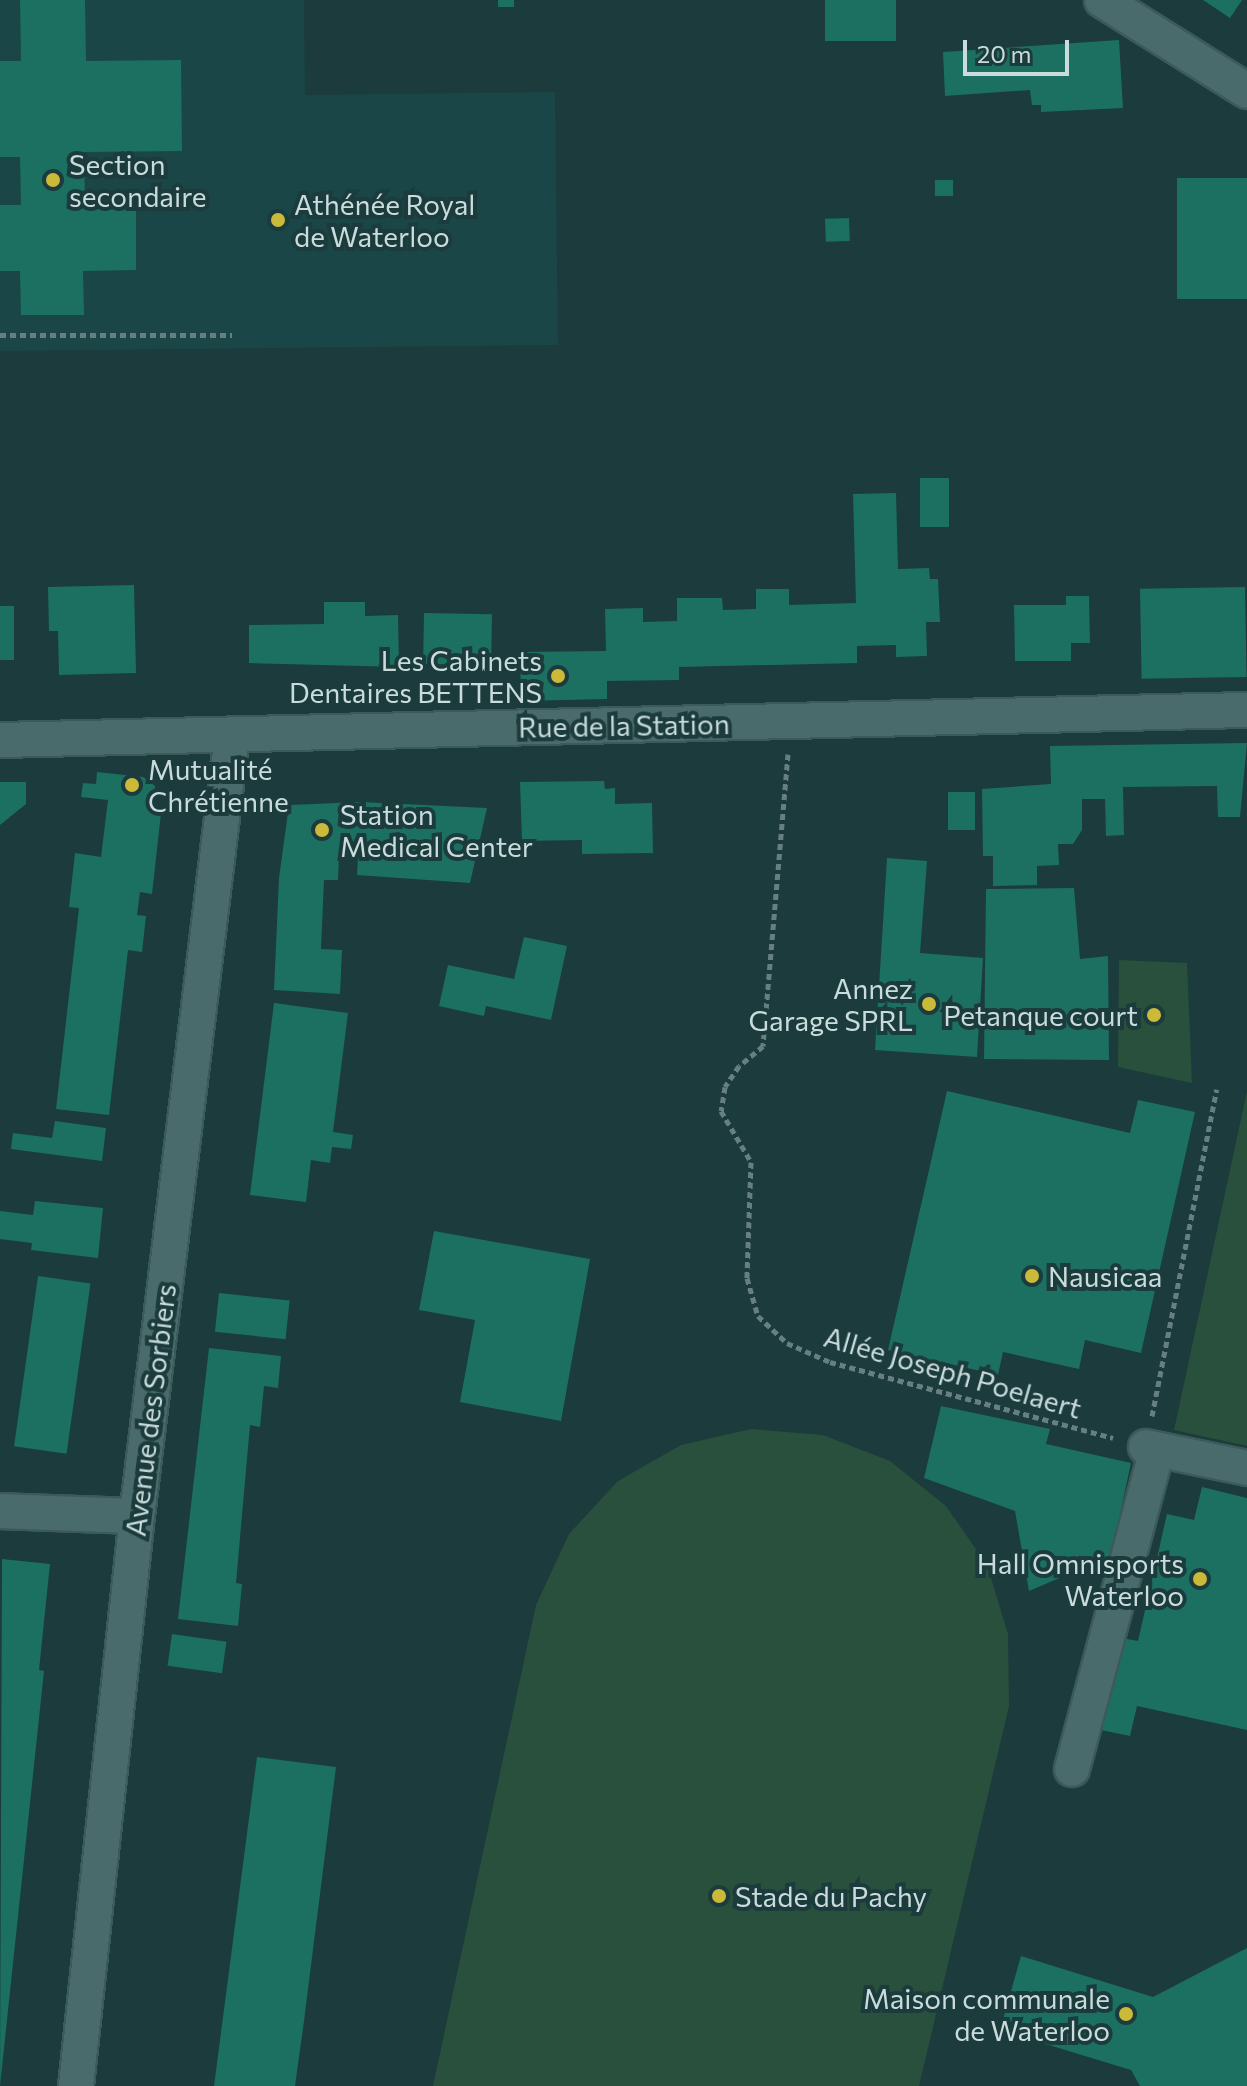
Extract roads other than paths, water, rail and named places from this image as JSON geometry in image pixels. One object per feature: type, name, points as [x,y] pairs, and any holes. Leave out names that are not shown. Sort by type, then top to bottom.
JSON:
[{"type":"street","points":[[1102,0],[1247,91]]},
{"type":"street","name":"Rue de la Station","points":[[0,740],[1247,710]]},
{"type":"street","name":"Avenue des Sorbiers","points":[[76,2086],[137,1516],[232,735]]},
{"type":"street","points":[[1072,1769],[1152,1449],[1247,1468]]},
{"type":"street","points":[[0,1511],[137,1516]]},
{"type":"place","name":"Section secondaire","points":[[53,180]]},
{"type":"place","name":"Athénée Royal de Waterloo","points":[[278,220]]},
{"type":"place","name":"Les Cabinets Dentaires BETTENS","points":[[558,676]]},
{"type":"place","name":"Mutualité Chrétienne","points":[[132,785]]},
{"type":"place","name":"Station Medical Center","points":[[322,830]]},
{"type":"place","name":"Annez Garage SPRL","points":[[929,1004]]},
{"type":"place","name":"Petanque court","points":[[1154,1015]]},
{"type":"place","name":"Nausicaa","points":[[1032,1276]]},
{"type":"place","name":"Hall Omnisports Waterloo","points":[[1200,1579]]},
{"type":"place","name":"Stade du Pachy","points":[[719,1896]]},
{"type":"place","name":"Maison communale de Waterloo","points":[[1126,2014]]}]
